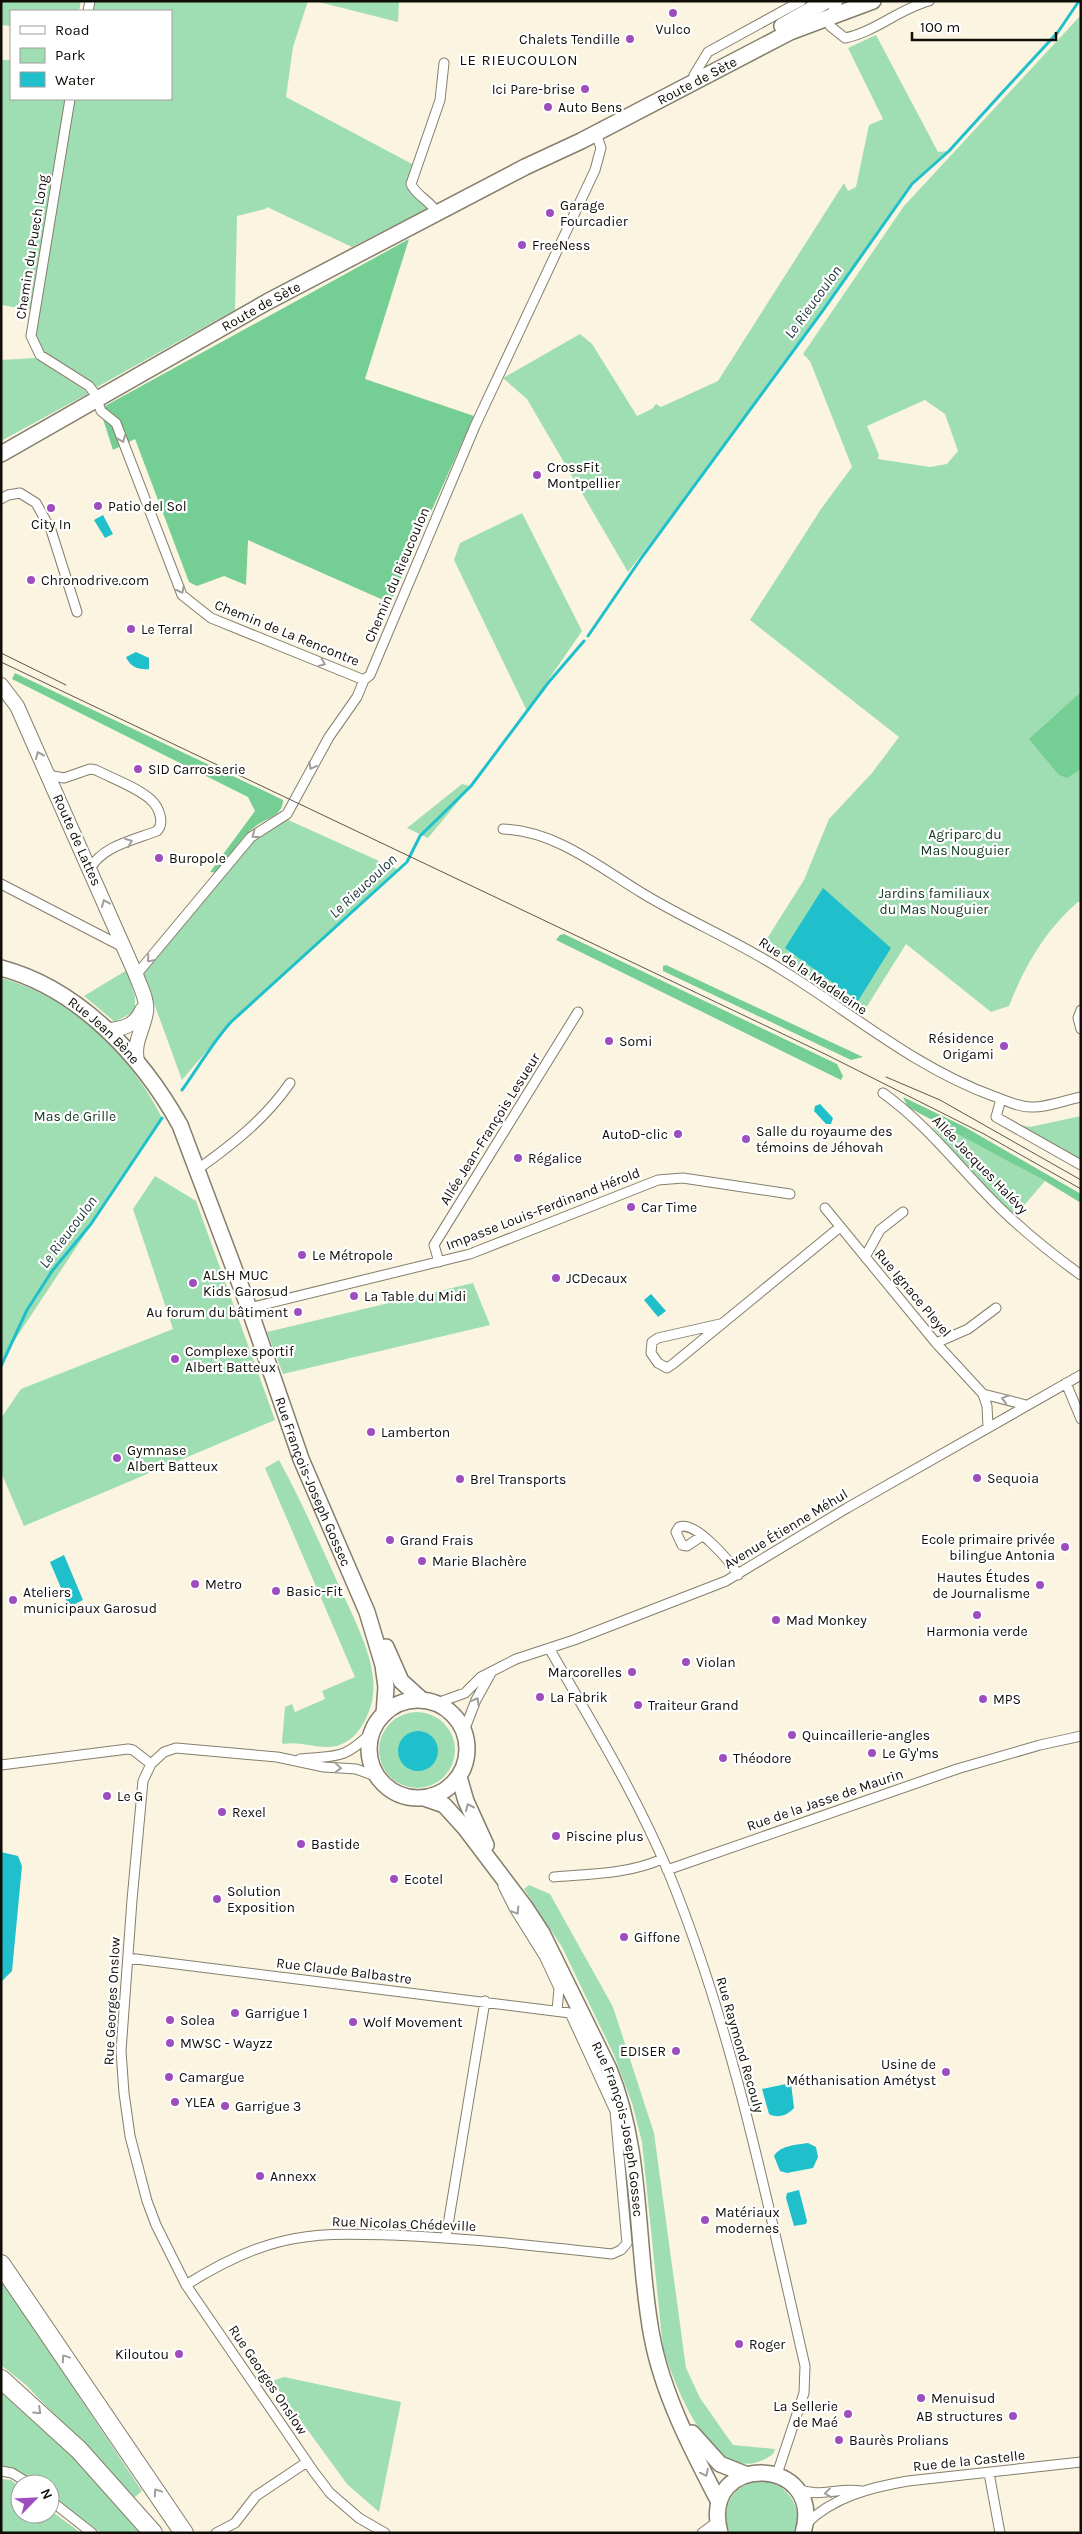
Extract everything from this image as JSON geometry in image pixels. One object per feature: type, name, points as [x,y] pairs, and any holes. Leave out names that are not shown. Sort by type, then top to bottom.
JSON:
[{"type":"highway","points":[[1,2264],[184,2533]]},
{"type":"highway","points":[[1,2378],[79,2450],[153,2533]]},
{"type":"main road","name":"Route de Sète","points":[[525,167],[556,147],[694,75],[834,7],[873,1]]},
{"type":"main road","name":"Route de Sète","points":[[1,454],[267,302],[525,167],[596,134],[834,7]]},
{"type":"main road","name":"Rue Jean Bène","points":[[1,968],[55,990],[108,1030],[137,1062],[165,1098],[180,1125]]},
{"type":"main road","name":"Rue François-Joseph Gossec","points":[[180,1125],[249,1308],[304,1467],[368,1612],[380,1632],[401,1681],[429,1701]]},
{"type":"main road","name":"Rue François-Joseph Gossec","points":[[368,1612],[383,1666],[386,1687],[384,1714]]},
{"type":"main road","points":[[429,1701],[450,1712],[464,1731],[467,1756],[459,1777],[441,1793],[424,1798],[401,1796],[388,1788],[378,1777],[369,1753],[371,1734],[384,1714],[406,1702],[429,1701]]},
{"type":"main road","name":"Rue François-Joseph Gossec","points":[[459,1777],[466,1801],[496,1867]]},
{"type":"main road","name":"Rue François-Joseph Gossec","points":[[424,1798],[444,1805],[496,1867],[542,1933],[582,2010],[619,2092],[632,2149],[652,2338],[663,2379],[719,2502]]},
{"type":"main road","name":"Rue François-Joseph Gossec","points":[[677,2413],[710,2456],[726,2468],[744,2474]]},
{"type":"main road","points":[[718,2527],[719,2502],[725,2490],[744,2474],[761,2472],[777,2474],[796,2488],[804,2505],[804,2528]]},
{"type":"street","points":[[694,75],[708,52],[801,1]]},
{"type":"street","points":[[834,7],[830,26],[838,30],[844,38],[859,35],[906,9],[929,1]]},
{"type":"street","points":[[834,7],[841,25],[838,30]]},
{"type":"street","points":[[437,213],[433,205],[413,188],[411,184],[440,100],[444,63]]},
{"type":"street","name":"Chemin du Puech Long","points":[[70,100],[31,336],[40,355],[89,386],[97,399]]},
{"type":"street","name":"Chemin du Rieucoulon","points":[[136,975],[251,837],[287,814],[329,736],[357,697],[364,680],[370,675],[501,368],[595,170],[601,148],[596,134]]},
{"type":"street","name":"Chemin de La Rencontre","points":[[97,399],[101,411],[116,423],[182,595],[211,618],[364,680]]},
{"type":"street","points":[[1,499],[8,495],[20,493],[36,503],[51,530],[77,612]]},
{"type":"street","name":"Route de Lattes","points":[[1,685],[17,706],[136,975],[145,1000],[146,1012],[137,1037],[135,1052],[137,1062]]},
{"type":"street","points":[[48,775],[64,778],[90,768],[154,802],[162,821],[157,831],[106,851],[96,858],[90,869]]},
{"type":"street","name":"Rue de la Madeleine","points":[[504,829],[526,830],[553,839],[679,915],[773,964],[913,1059],[953,1080],[1031,1108],[1081,1097]]},
{"type":"street","points":[[1,884],[124,948]]},
{"type":"street","points":[[108,1030],[124,1027],[139,1018],[145,1000]]},
{"type":"street","points":[[1081,1010],[1078,1018],[1081,1029]]},
{"type":"street","name":"Allée Jean-François Lesueur","points":[[439,1262],[434,1245],[578,1012]]},
{"type":"street","points":[[198,1169],[260,1120],[290,1083]]},
{"type":"street","name":"Allée Jacques Halévy","points":[[883,1093],[905,1109],[940,1143],[1000,1208],[1081,1275]]},
{"type":"street","points":[[1002,1099],[996,1117],[1081,1165]]},
{"type":"street","name":"Impasse Louis-Ferdinand Hérold","points":[[249,1308],[470,1254],[658,1180],[683,1178],[790,1194]]},
{"type":"street","name":"Rue Ignace Pleyel","points":[[825,1208],[936,1343],[983,1394]]},
{"type":"street","points":[[865,1258],[880,1230],[903,1212]]},
{"type":"street","points":[[720,1324],[658,1338],[652,1342],[651,1353],[658,1363],[666,1368],[840,1227]]},
{"type":"street","points":[[936,1343],[968,1329],[996,1308]]},
{"type":"street","name":"Avenue Étienne Méhul","points":[[429,1701],[465,1692],[481,1678],[516,1659],[654,1610],[738,1575],[826,1520],[988,1426],[1081,1375]]},
{"type":"street","points":[[1066,1383],[1081,1419]]},
{"type":"street","points":[[983,1394],[1026,1405]]},
{"type":"street","points":[[983,1394],[987,1406],[988,1426]]},
{"type":"street","points":[[702,1536],[732,1564],[738,1575]]},
{"type":"street","name":"Rue Raymond Recouly","points":[[549,1648],[610,1753],[662,1858],[714,1997],[732,2058],[805,2366],[804,2393],[777,2474]]},
{"type":"street","points":[[464,1731],[473,1706],[491,1673]]},
{"type":"street","points":[[1,1765],[128,1749],[133,1750],[151,1764],[164,1752],[176,1748],[298,1760],[332,1758],[346,1754],[371,1734]]},
{"type":"street","name":"Rue de la Jasse de Maurin","points":[[667,1870],[956,1769],[1040,1745],[1081,1736]]},
{"type":"street","points":[[298,1760],[324,1767],[356,1769],[378,1777]]},
{"type":"street","name":"Rue Georges Onslow","points":[[151,1764],[143,1781],[121,2051],[130,2136],[152,2217],[186,2285],[307,2462],[330,2493],[358,2518],[385,2533]]},
{"type":"street","points":[[554,1877],[602,1873],[645,1866],[662,1858]]},
{"type":"street","name":"Rue François-Joseph Gossec","points":[[496,1867],[507,1894],[532,1935],[559,1988],[557,2011],[570,2013],[615,2111],[627,2244]]},
{"type":"street","name":"Rue Claude Balbastre","points":[[128,1958],[557,2011]]},
{"type":"street","points":[[446,2237],[485,2001]]},
{"type":"street","name":"Rue Nicolas Chédeville","points":[[186,2285],[240,2254],[283,2240],[341,2233],[446,2237],[612,2254],[621,2250],[627,2244]]},
{"type":"street","points":[[216,2533],[235,2523],[256,2496],[307,2462]]},
{"type":"street","name":"Rue de la Castelle","points":[[804,2528],[824,2509],[861,2491],[908,2481],[1081,2462]]},
{"type":"street","points":[[1,2471],[14,2474]]},
{"type":"street","points":[[989,2473],[1000,2533]]},
{"type":"street","name":"Rue de la Castelle","points":[[796,2488],[819,2494],[852,2490],[861,2491]]},
{"type":"street","points":[[60,2508],[92,2533]]},
{"type":"street","points":[[702,2533],[718,2527]]},
{"type":"green space","points":[[1,1],[81,1],[79,10],[10,10],[10,26],[1,25]]},
{"type":"green space","points":[[93,1],[308,1],[293,47],[286,97],[414,165],[406,187],[430,207],[352,247],[267,207],[237,216],[235,310],[97,387],[40,349],[34,335],[74,100],[172,100],[172,10],[90,10]]},
{"type":"green space","points":[[315,1],[399,1],[398,22]]},
{"type":"green space","name":"Agriparc du Mas Nouguier","points":[[1081,15],[1081,902],[1078,902],[1066,913],[1046,936],[1029,963],[1009,1006],[991,1012],[906,944],[861,1016],[775,950],[763,945],[804,880],[829,819],[872,773],[899,737],[750,620],[821,509],[852,467],[810,361],[803,354],[904,206]],"holes":[[[925,400],[945,414],[958,451],[947,464],[930,467],[878,459],[879,455],[867,426]]]},
{"type":"green space","points":[[876,35],[938,152],[949,151],[912,184],[710,464],[628,572],[527,399],[503,378],[580,334],[592,344],[637,416],[652,409],[656,404],[661,407],[718,381],[844,183],[848,191],[856,187],[869,125],[883,119],[848,48]]},
{"type":"green space","points":[[1,60],[10,60],[10,100],[65,100],[32,310],[1,305]]},
{"type":"green space","points":[[409,239],[365,379],[474,416],[390,603],[248,540],[246,585],[224,576],[197,586],[189,582],[135,439],[113,450],[103,419],[96,411]]},
{"type":"green space","points":[[35,358],[89,393],[1,441],[1,360]]},
{"type":"green space","points":[[522,513],[582,631],[527,711],[454,560],[460,543]]},
{"type":"green space","points":[[15,673],[283,800],[280,810],[245,835],[217,873],[210,872],[255,811],[248,797],[12,679]]},
{"type":"green space","points":[[1081,692],[1081,769],[1067,778],[1059,775],[1029,739]]},
{"type":"green space","points":[[462,784],[471,786],[428,838],[407,828]]},
{"type":"green space","points":[[286,819],[399,870],[231,1022],[182,1080],[143,973],[253,840]]},
{"type":"green space","points":[[564,934],[837,1064],[843,1076],[841,1080],[556,940],[560,935]]},
{"type":"green space","points":[[666,965],[863,1057],[851,1060],[663,971],[663,966]]},
{"type":"green space","points":[[127,970],[135,996],[135,1011],[115,1022],[84,996]]},
{"type":"green space","name":"Mas de Grille","points":[[1,978],[27,987],[52,999],[96,1031],[133,1072],[149,1094],[162,1118],[10,1347],[1,1364]]},
{"type":"green space","points":[[903,1097],[963,1126],[1081,1194],[1081,1203],[1045,1181],[908,1107]]},
{"type":"green space","points":[[1081,1116],[1081,1162],[1016,1124],[1030,1127]]},
{"type":"green space","points":[[938,1122],[1045,1181],[1014,1217],[933,1128]]},
{"type":"green space","name":"Complexe sportif Albert Batteux","points":[[155,1176],[196,1201],[275,1420],[24,1526],[1,1472],[1,1418],[21,1389],[173,1329],[133,1209]]},
{"type":"green space","points":[[473,1283],[490,1325],[283,1374],[267,1332]]},
{"type":"green space","points":[[279,1460],[358,1627],[372,1668],[373,1694],[365,1721],[361,1728],[346,1742],[331,1747],[283,1744],[282,1742],[285,1707],[292,1704],[295,1712],[325,1699],[322,1691],[355,1677],[265,1468]]},
{"type":"green space","points":[[417,1712],[432,1715],[444,1723],[452,1735],[455,1750],[452,1765],[444,1777],[432,1785],[417,1788],[402,1785],[390,1777],[382,1765],[379,1750],[382,1735],[390,1723],[402,1715]]},
{"type":"green space","points":[[529,1885],[550,1894],[613,2007],[654,2133],[686,2368],[700,2398],[733,2445],[775,2449],[773,2454],[752,2463],[733,2461],[716,2449],[701,2431],[677,2387],[663,2348],[642,2142],[632,2103],[614,2055],[562,1947],[524,1889]]},
{"type":"green space","points":[[1,2279],[142,2491],[134,2498],[26,2385],[1,2365]]},
{"type":"green space","points":[[284,2377],[401,2402],[379,2512],[347,2484],[272,2381]]},
{"type":"green space","points":[[1,2388],[79,2460],[142,2533],[101,2533],[60,2502],[60,2474],[24,2474],[1,2467]]},
{"type":"green space","points":[[1,2479],[10,2480],[10,2524],[60,2524],[60,2517],[81,2533],[1,2533]]},
{"type":"green space","points":[[756,2480],[776,2484],[790,2496],[795,2504],[797,2513],[797,2523],[793,2533],[730,2533],[726,2516],[730,2500],[740,2488]]},
{"type":"water","points":[[103,515],[113,534],[105,538],[94,520]]},
{"type":"water","points":[[136,652],[149,658],[149,669],[135,667],[130,663],[126,657]]},
{"type":"water","points":[[823,888],[891,948],[858,1001],[785,948]]},
{"type":"water","points":[[820,1104],[833,1118],[831,1124],[826,1124],[814,1111],[815,1106]]},
{"type":"water","points":[[651,1294],[666,1311],[658,1317],[644,1300]]},
{"type":"water","points":[[64,1555],[83,1600],[69,1607],[50,1562]]},
{"type":"water","points":[[418,1731],[432,1737],[438,1751],[432,1765],[418,1771],[404,1765],[398,1751],[404,1737]]},
{"type":"water","points":[[1,1852],[18,1856],[22,1866],[12,1971],[1,1982]]},
{"type":"water","points":[[791,2083],[794,2108],[783,2116],[769,2114],[762,2089]]},
{"type":"water","points":[[808,2143],[816,2147],[818,2157],[813,2168],[787,2173],[780,2171],[774,2156],[777,2152],[789,2146]]},
{"type":"water","points":[[799,2190],[807,2221],[806,2224],[794,2226],[786,2198],[787,2193]]},
{"type":"waterway","name":"Le Rieucoulon","points":[[588,636],[642,557],[821,313],[912,184],[949,151],[1058,32],[1079,1]]},
{"type":"waterway","name":"Le Rieucoulon","points":[[182,1090],[211,1047],[231,1022],[407,862],[420,836],[471,786],[548,683],[584,641]]},
{"type":"waterway","name":"Le Rieucoulon","points":[[1,1366],[27,1310],[52,1271],[91,1224],[162,1118]]},
{"type":"tram line","points":[[1,653],[66,685]]},
{"type":"tram line","points":[[1,662],[825,1054],[984,1134],[1081,1189]]},
{"type":"tram line","points":[[886,1077],[940,1100],[1081,1180]]},
{"type":"place","name":"Vulco","points":[[673,13]]},
{"type":"place","name":"Chalets Tendille","points":[[630,39]]},
{"type":"place","name":"Ici Pare-brise","points":[[585,89]]},
{"type":"place","name":"Auto Bens","points":[[548,107]]},
{"type":"place","name":"Garage Fourcadier","points":[[550,213]]},
{"type":"place","name":"FreeNess","points":[[522,245]]},
{"type":"place","name":"CrossFit Montpellier","points":[[537,475]]},
{"type":"place","name":"Patio del Sol","points":[[98,506]]},
{"type":"place","name":"City In","points":[[51,508]]},
{"type":"place","name":"Chronodrive.com","points":[[31,580]]},
{"type":"place","name":"Le Terral","points":[[131,629]]},
{"type":"place","name":"SID Carrosserie","points":[[138,769]]},
{"type":"place","name":"Buropole","points":[[159,858]]},
{"type":"place","name":"Somi","points":[[609,1041]]},
{"type":"place","name":"Résidence Origami","points":[[1004,1046]]},
{"type":"place","name":"AutoD-clic","points":[[678,1134]]},
{"type":"place","name":"Salle du royaume des témoins de Jéhovah","points":[[746,1139]]},
{"type":"place","name":"Régalice","points":[[518,1158]]},
{"type":"place","name":"Car Time","points":[[631,1207]]},
{"type":"place","name":"Le Métropole","points":[[302,1255]]},
{"type":"place","name":"JCDecaux","points":[[556,1278]]},
{"type":"place","name":"ALSH MUC Kids Garosud","points":[[193,1283]]},
{"type":"place","name":"La Table du Midi","points":[[354,1296]]},
{"type":"place","name":"Au forum du bâtiment","points":[[298,1312]]},
{"type":"place","name":"Complexe sportif Albert Batteux","points":[[175,1359]]},
{"type":"place","name":"Lamberton","points":[[371,1432]]},
{"type":"place","name":"Gymnase Albert Batteux","points":[[117,1458]]},
{"type":"place","name":"Sequoia","points":[[977,1478]]},
{"type":"place","name":"Brel Transports","points":[[460,1479]]},
{"type":"place","name":"Grand Frais","points":[[390,1540]]},
{"type":"place","name":"Ecole primaire privée bilingue Antonia","points":[[1065,1547]]},
{"type":"place","name":"Marie Blachère","points":[[422,1561]]},
{"type":"place","name":"Metro","points":[[195,1584]]},
{"type":"place","name":"Hautes Études de Journalisme","points":[[1040,1585]]},
{"type":"place","name":"Basic-Fit","points":[[276,1591]]},
{"type":"place","name":"Ateliers municipaux Garosud","points":[[13,1600]]},
{"type":"place","name":"Harmonia verde","points":[[977,1615]]},
{"type":"place","name":"Mad Monkey","points":[[776,1620]]},
{"type":"place","name":"Violan","points":[[686,1662]]},
{"type":"place","name":"Marcorelles","points":[[632,1672]]},
{"type":"place","name":"La Fabrik","points":[[540,1697]]},
{"type":"place","name":"MPS","points":[[983,1699]]},
{"type":"place","name":"Traiteur Grand","points":[[638,1705]]},
{"type":"place","name":"Quincaillerie-angles","points":[[792,1735]]},
{"type":"place","name":"Le G'y'ms","points":[[872,1753]]},
{"type":"place","name":"Théodore","points":[[723,1758]]},
{"type":"place","name":"Le G","points":[[107,1796]]},
{"type":"place","name":"Rexel","points":[[222,1812]]},
{"type":"place","name":"Piscine plus","points":[[556,1836]]},
{"type":"place","name":"Bastide","points":[[301,1844]]},
{"type":"place","name":"Ecotel","points":[[394,1879]]},
{"type":"place","name":"Solution Exposition","points":[[217,1899]]},
{"type":"place","name":"Giffone","points":[[624,1937]]},
{"type":"place","name":"Garrigue 1","points":[[235,2013]]},
{"type":"place","name":"Solea","points":[[170,2020]]},
{"type":"place","name":"Wolf Movement","points":[[353,2022]]},
{"type":"place","name":"MWSC - Wayzz","points":[[170,2043]]},
{"type":"place","name":"EDISER","points":[[676,2051]]},
{"type":"place","name":"Usine de Méthanisation Amétyst","points":[[946,2072]]},
{"type":"place","name":"Camargue","points":[[169,2077]]},
{"type":"place","name":"YLEA","points":[[175,2102]]},
{"type":"place","name":"Garrigue 3","points":[[225,2106]]},
{"type":"place","name":"Annexx","points":[[260,2176]]},
{"type":"place","name":"Matériaux modernes","points":[[705,2220]]},
{"type":"place","name":"Roger","points":[[739,2344]]},
{"type":"place","name":"Kiloutou","points":[[179,2354]]},
{"type":"place","name":"Menuisud","points":[[921,2398]]},
{"type":"place","name":"La Sellerie de Maé","points":[[848,2414]]},
{"type":"place","name":"AB structures","points":[[1013,2416]]},
{"type":"place","name":"Baurès Prolians","points":[[839,2440]]},
{"type":"district","name":"LE RIEUCOULON","points":[[519,60]]},
{"type":"park label","name":"Jardins familiaux du Mas Nouguier","points":[[934,902]]}]
